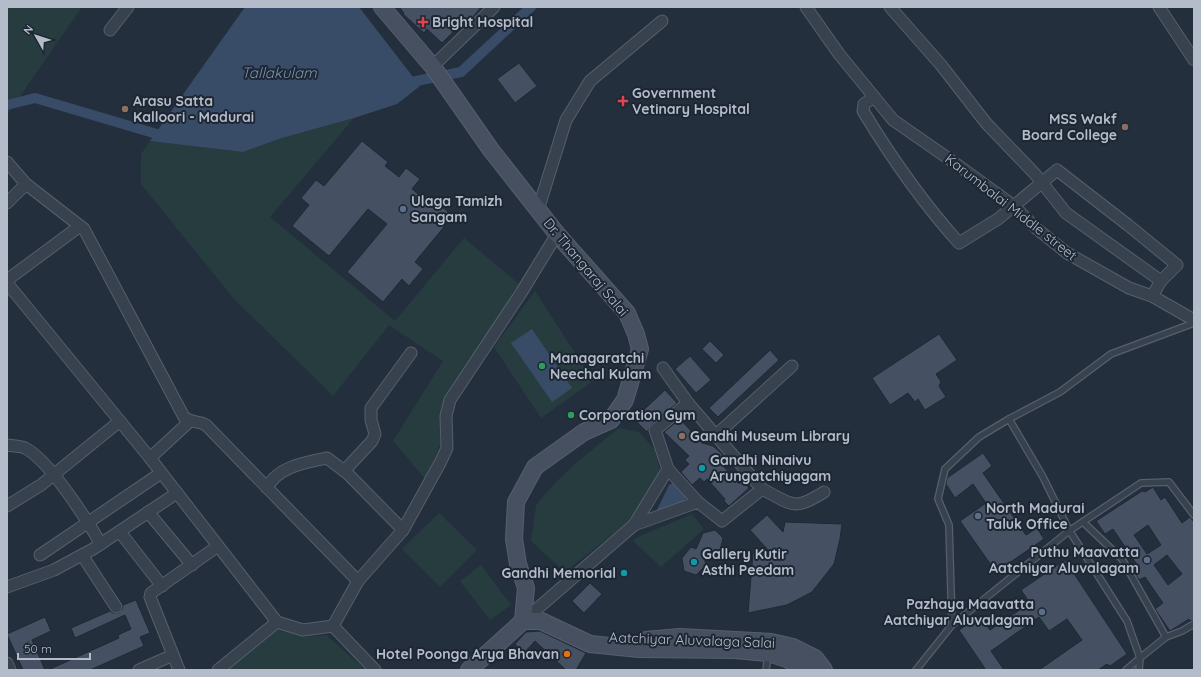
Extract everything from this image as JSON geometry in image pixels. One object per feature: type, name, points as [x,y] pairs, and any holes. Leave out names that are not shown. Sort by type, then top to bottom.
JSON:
[{"type":"street","points":[[110,30],[128,7]]},
{"type":"street","name":"Dr. Thangaraj Salai","points":[[382,7],[435,71],[491,150],[557,234],[627,312],[640,349],[625,400],[611,420],[584,432],[535,467],[516,502],[514,539],[518,564],[526,588],[523,621]]},
{"type":"street","points":[[435,71],[494,7]]},
{"type":"street","name":"Karumbalai Middle street","points":[[806,7],[839,54],[893,120],[1014,206],[1037,229],[1067,253],[1129,288],[1152,296],[1194,321]]},
{"type":"street","points":[[890,7],[941,65],[986,123],[1041,182],[1066,213],[1161,281]]},
{"type":"street","points":[[1159,7],[1194,60]]},
{"type":"street","points":[[538,210],[566,120],[590,81],[662,22]]},
{"type":"street","points":[[874,97],[864,104],[863,111],[898,165],[940,222],[959,243],[998,219],[1057,170],[1128,224],[1177,265],[1161,281],[1152,296]]},
{"type":"street","points":[[7,162],[26,184],[84,229],[184,417],[190,422],[202,423],[206,425],[358,581]]},
{"type":"street","points":[[7,203],[26,184]]},
{"type":"street","points":[[7,280],[80,226]]},
{"type":"street","points":[[333,626],[358,581],[403,530],[420,502],[447,448],[446,416],[450,400],[521,293],[557,234]]},
{"type":"street","points":[[7,283],[150,458],[277,622],[303,630],[333,626]]},
{"type":"street","points":[[344,471],[372,441],[375,434],[371,420],[371,408],[411,353]]},
{"type":"street","points":[[716,435],[792,366]]},
{"type":"street","points":[[663,368],[688,403],[762,489],[794,505],[806,503],[824,492]]},
{"type":"street","points":[[688,403],[655,430],[668,469],[698,502],[722,521],[762,489]]},
{"type":"street","points":[[7,506],[41,485],[120,421]]},
{"type":"street","points":[[150,458],[190,422]]},
{"type":"street","points":[[7,445],[23,447],[32,452],[53,475],[88,522],[101,544]]},
{"type":"street","points":[[267,488],[271,479],[279,474],[314,460],[327,458],[344,471],[403,530]]},
{"type":"street","points":[[469,670],[634,525],[668,469]]},
{"type":"street","points":[[40,555],[161,472]]},
{"type":"street","points":[[7,587],[54,570],[82,555],[120,532],[177,493]]},
{"type":"street","points":[[634,525],[698,502]]},
{"type":"street","points":[[148,512],[192,565]]},
{"type":"street","points":[[120,532],[162,586]]},
{"type":"street","points":[[179,670],[150,602],[151,593],[218,546]]},
{"type":"street","points":[[82,555],[116,607]]},
{"type":"street","name":"Aatchiyar Aluvalaga Salai","points":[[523,621],[541,621],[574,636],[596,636],[636,640],[680,637],[770,648],[793,646],[815,658],[824,670]]},
{"type":"street","points":[[218,670],[277,622]]},
{"type":"street","points":[[333,626],[375,670]]},
{"type":"street","name":"Aatchiyar Aluvalaga Salai","points":[[770,648],[808,670]]},
{"type":"street","points":[[139,670],[173,655]]},
{"type":"street","points":[[7,663],[10,670]]},
{"type":"lane","points":[[952,625],[949,525],[938,499],[944,469],[979,437],[1060,392],[1111,354],[1194,321]]},
{"type":"lane","points":[[1009,419],[1043,478],[1070,531],[1127,621],[1140,658],[1139,670]]},
{"type":"lane","points":[[916,670],[952,625],[1070,531],[1141,483],[1169,482],[1194,515]]},
{"type":"lane","points":[[1083,522],[1122,559],[1166,637]]},
{"type":"lane","points":[[1126,670],[1166,637],[1182,631],[1194,624]]},
{"type":"lane","points":[[766,670],[770,648]]},
{"type":"green space","points":[[7,7],[82,7],[7,115]]},
{"type":"green space","points":[[354,118],[270,217],[395,321],[464,238],[519,284],[441,407],[440,445],[425,479],[393,441],[443,361],[389,325],[333,396],[234,299],[141,184],[141,154],[150,141],[243,152],[282,138]]},
{"type":"green space","points":[[535,291],[593,381],[541,418],[494,347]]},
{"type":"green space","points":[[619,428],[639,432],[657,452],[660,476],[628,522],[565,572],[531,541],[536,505],[555,483],[577,462]]},
{"type":"green space","points":[[439,513],[477,550],[440,587],[402,549]]},
{"type":"green space","points":[[692,514],[704,529],[661,567],[633,541],[640,536]]},
{"type":"green space","points":[[481,565],[511,605],[490,620],[460,581]]},
{"type":"green space","points":[[280,628],[304,637],[326,635],[366,670],[226,670]]},
{"type":"water","name":"Tallakulam","points":[[245,7],[359,7],[420,86],[397,104],[354,118],[282,138],[243,152],[150,141]]},
{"type":"water","name":"Managaratchi Neechal Kulam","points":[[532,329],[572,388],[552,402],[511,343]]},
{"type":"water","points":[[673,483],[686,495],[685,501],[655,514],[669,485]]},
{"type":"building","points":[[399,7],[481,7],[468,23],[465,20],[442,43],[427,29],[424,33],[403,14],[404,13]]},
{"type":"building","points":[[519,63],[537,86],[515,103],[497,79]]},
{"type":"building","points":[[362,141],[388,162],[385,166],[399,177],[406,168],[420,179],[412,189],[427,201],[430,197],[453,216],[415,262],[423,269],[409,286],[402,279],[383,302],[347,272],[387,224],[368,209],[329,256],[292,226],[309,205],[301,198],[316,180],[324,186]]},
{"type":"building","points":[[939,334],[957,360],[936,374],[941,382],[939,386],[946,397],[925,410],[918,399],[915,402],[908,393],[890,405],[872,378]]},
{"type":"building","points":[[710,341],[724,355],[716,363],[702,349]]},
{"type":"building","points":[[770,350],[779,360],[718,417],[709,408]]},
{"type":"building","points":[[690,356],[711,380],[696,393],[675,369]]},
{"type":"building","points":[[665,390],[677,403],[651,425],[647,432],[634,419]]},
{"type":"building","points":[[680,419],[702,443],[713,446],[722,454],[724,467],[739,484],[742,480],[749,488],[729,506],[724,501],[725,499],[707,479],[704,482],[700,478],[692,485],[681,472],[689,464],[685,460],[689,456],[664,432]]},
{"type":"building","name":"North Madurai Taluk Office","points":[[983,453],[992,466],[983,473],[1026,535],[1037,528],[1044,539],[996,572],[960,521],[986,503],[973,484],[955,498],[946,484],[947,478]]},
{"type":"building","name":"Puthu Maavatta Aatchiyar Aluvalagam","points":[[1153,487],[1161,500],[1165,497],[1182,523],[1190,517],[1194,522],[1194,620],[1190,621],[1189,619],[1170,631],[1155,609],[1163,603],[1145,577],[1139,580],[1134,572],[1140,569],[1113,529],[1105,534],[1096,521],[1142,491],[1145,492]],"holes":[[[1148,525],[1161,545],[1147,554],[1134,535]],[[1167,555],[1182,574],[1168,585],[1154,565]]]},
{"type":"building","points":[[767,515],[783,532],[785,522],[842,524],[840,539],[834,564],[812,592],[787,605],[748,613],[753,553],[769,551],[750,530]]},
{"type":"building","points":[[715,530],[723,538],[720,550],[704,556],[706,565],[696,575],[684,571],[682,558],[691,547],[696,549],[703,533]]},
{"type":"building","name":"Pazhaya Maavatta Aatchiyar Aluvalagam","points":[[1065,560],[1127,654],[1110,666],[1107,664],[1098,670],[1039,670],[1082,640],[1067,619],[1049,631],[1039,617],[991,651],[1004,670],[986,670],[959,630],[980,616],[990,630],[1030,603],[1021,590]]},
{"type":"building","points":[[590,583],[602,594],[584,613],[572,601]]},
{"type":"building","points":[[136,600],[150,633],[140,637],[144,646],[90,670],[48,670],[119,638],[118,635],[131,629],[125,615],[75,638],[71,628],[110,611],[113,613],[119,613],[122,610],[123,605]]},
{"type":"building","points":[[45,617],[51,631],[32,640],[45,670],[23,670],[7,634]]},
{"type":"building","points":[[540,631],[586,653],[576,670],[566,670],[535,641],[524,653],[515,644],[526,632]]},
{"type":"waterway","points":[[403,86],[416,81],[461,72],[531,7]]},
{"type":"waterway","points":[[7,105],[35,98],[167,137]]},
{"type":"place","name":"Bright Hospital","points":[[423,22]]},
{"type":"place","name":"Government Vetinary Hospital","points":[[623,101]]},
{"type":"place","name":"Arasu Satta Kalloori - Madurai","points":[[125,109]]},
{"type":"place","name":"MSS Wakf Board College","points":[[1125,127]]},
{"type":"place","name":"Ulaga Tamizh Sangam","points":[[403,209]]},
{"type":"place","name":"Managaratchi Neechal Kulam","points":[[542,366]]},
{"type":"place","name":"Corporation Gym","points":[[571,415]]},
{"type":"place","name":"Gandhi Museum Library","points":[[682,436]]},
{"type":"place","name":"Gandhi Ninaivu Arungatchiyagam","points":[[702,468]]},
{"type":"place","name":"North Madurai Taluk Office","points":[[978,516]]},
{"type":"place","name":"Puthu Maavatta Aatchiyar Aluvalagam","points":[[1147,560]]},
{"type":"place","name":"Gallery Kutir Asthi Peedam","points":[[694,562]]},
{"type":"place","name":"Gandhi Memorial","points":[[624,573]]},
{"type":"place","name":"Pazhaya Maavatta Aatchiyar Aluvalagam","points":[[1042,612]]},
{"type":"place","name":"Hotel Poonga Arya Bhavan","points":[[567,654]]}]
